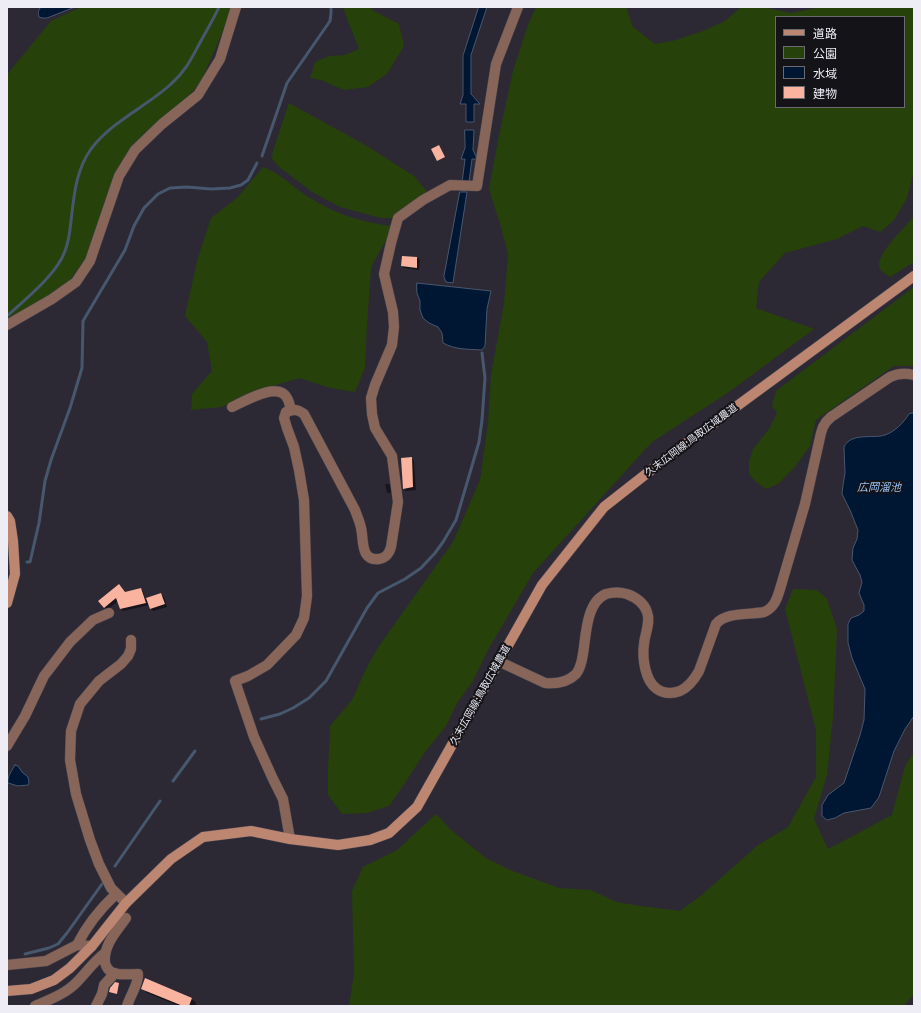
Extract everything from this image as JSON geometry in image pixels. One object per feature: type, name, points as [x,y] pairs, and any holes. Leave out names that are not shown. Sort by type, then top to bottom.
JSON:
[{"type":"street","points":[[7,325],[52,299],[76,282],[90,261],[120,176],[135,150],[162,124],[198,95],[220,59],[236,7]]},
{"type":"street","points":[[290,839],[283,799],[254,738],[235,681],[248,676],[267,665],[296,635],[304,618],[307,596],[304,500],[294,447],[284,418],[286,412],[292,410],[298,410],[304,414],[355,510],[361,527],[364,551],[367,556],[371,558],[384,558],[389,553],[391,547],[398,502],[392,456],[375,428],[371,398],[392,345],[394,327],[393,312],[384,274],[391,243],[398,218],[423,200],[450,185],[477,186],[496,64],[518,7]]},
{"type":"street","name":"久末広岡線;鳥取広域農道","points":[[7,992],[31,989],[54,980],[70,968],[92,946],[126,903],[171,859],[203,836],[251,831],[290,839],[338,845],[370,840],[389,834],[417,807],[498,661],[542,586],[604,507],[669,456],[914,276]]},
{"type":"street","points":[[498,661],[545,683],[551,684],[571,678],[577,673],[581,664],[588,621],[596,601],[602,596],[614,592],[622,593],[635,598],[645,606],[647,611],[648,623],[643,656],[651,684],[660,692],[667,693],[674,693],[685,688],[695,678],[716,624],[720,620],[731,616],[764,612],[769,610],[776,602],[805,504],[821,433],[826,422],[890,376],[896,374],[914,375]]},
{"type":"street","points":[[232,407],[257,395],[271,391],[281,392],[287,397],[292,410]]},
{"type":"street","points":[[7,516],[10,521],[13,541],[15,574],[7,603]]},
{"type":"street","points":[[7,746],[25,716],[44,676],[70,642],[93,620],[109,613]]},
{"type":"street","points":[[126,903],[111,888],[99,864],[90,840],[76,794],[70,760],[70,745],[71,731],[80,704],[99,682],[121,664],[128,656],[131,640]]},
{"type":"street","points":[[77,945],[93,919],[104,905],[116,894]]},
{"type":"street","points":[[126,918],[106,948],[105,962],[109,971],[115,973],[138,974],[138,978],[127,1006]]},
{"type":"street","points":[[7,965],[46,961],[77,945],[92,946]]},
{"type":"street","points":[[35,1006],[49,1001],[75,984],[105,953]]},
{"type":"street","points":[[96,1006],[102,994],[104,985],[115,973]]},
{"type":"green space","points":[[81,7],[231,7],[222,33],[203,77],[195,89],[180,106],[135,144],[126,155],[115,174],[86,258],[69,281],[58,290],[7,320],[7,75],[51,21]]},
{"type":"green space","points":[[344,7],[371,7],[372,10],[399,24],[404,46],[387,74],[368,87],[344,90],[321,80],[310,78],[315,62],[329,56],[345,55],[359,49],[344,11]]},
{"type":"green space","points":[[536,7],[626,7],[633,27],[655,44],[676,40],[703,31],[725,21],[741,7],[766,7],[792,13],[821,7],[914,7],[914,175],[907,198],[894,220],[880,232],[863,226],[837,239],[785,253],[759,282],[756,308],[814,329],[729,392],[652,442],[533,573],[488,650],[473,681],[457,703],[446,726],[425,752],[389,806],[367,813],[342,814],[328,795],[330,726],[352,700],[366,669],[379,646],[453,542],[480,480],[488,423],[491,375],[504,303],[508,254],[489,189],[513,71],[528,25]]},
{"type":"green space","points":[[289,103],[367,146],[414,176],[429,194],[399,215],[392,218],[381,218],[340,207],[312,192],[278,166],[272,159],[273,151]]},
{"type":"green space","points":[[263,167],[274,172],[303,194],[337,212],[368,222],[391,226],[391,231],[371,267],[365,368],[355,392],[330,388],[300,378],[253,392],[222,407],[191,410],[192,394],[212,371],[207,342],[185,316],[197,261],[211,218],[238,197]]},
{"type":"green space","points":[[914,216],[914,262],[890,277],[880,269],[880,260],[887,247]]},
{"type":"green space","points":[[914,287],[914,366],[894,366],[816,420],[810,446],[794,468],[778,484],[766,489],[756,482],[749,474],[749,462],[753,449],[769,429],[777,413],[772,406],[776,391]]},
{"type":"green space","points":[[793,589],[817,590],[827,599],[837,629],[833,717],[827,775],[814,819],[828,849],[892,815],[905,766],[914,752],[914,994],[904,1006],[349,1006],[354,974],[352,891],[363,867],[397,850],[436,814],[451,830],[486,858],[510,870],[559,888],[591,890],[616,902],[680,911],[703,894],[758,845],[788,827],[816,777],[816,730],[785,609]]},
{"type":"water","points":[[41,7],[75,7],[47,18],[42,18],[39,17],[38,14]]},
{"type":"water","points":[[479,7],[487,7],[471,55],[471,94],[480,104],[474,104],[474,122],[466,122],[466,104],[460,104],[463,95],[463,56]]},
{"type":"water","points":[[465,130],[474,130],[473,150],[477,159],[472,159],[469,182],[462,183],[465,159],[461,159],[465,148]]},
{"type":"water","points":[[460,192],[467,192],[453,283],[446,282],[444,277]]},
{"type":"water","points":[[417,283],[491,291],[487,309],[485,346],[482,350],[457,348],[443,343],[442,333],[438,327],[429,323],[423,318],[417,293]]},
{"type":"water","name":"広岡溜池","points":[[914,413],[914,716],[905,729],[894,751],[879,797],[871,808],[844,813],[827,820],[822,816],[822,805],[828,795],[844,783],[864,720],[865,689],[852,658],[848,643],[848,624],[851,618],[864,611],[864,605],[859,593],[862,582],[852,560],[853,548],[857,539],[858,530],[842,494],[845,473],[844,447],[847,442],[852,439],[885,435],[899,426],[909,414]]},
{"type":"water","points":[[15,765],[18,766],[28,777],[28,785],[18,786],[8,783],[9,776]]},
{"type":"building","points":[[439,145],[445,157],[437,161],[431,149]]},
{"type":"building","points":[[402,256],[417,257],[417,268],[401,266]]},
{"type":"building","points":[[412,457],[413,487],[403,489],[401,458]]},
{"type":"building","points":[[119,584],[125,592],[141,588],[146,603],[120,609],[116,598],[104,608],[98,601]]},
{"type":"building","points":[[161,593],[165,604],[150,609],[146,598]]},
{"type":"building","points":[[145,978],[192,998],[189,1006],[183,1006],[141,989]]},
{"type":"building","points":[[115,982],[119,983],[117,994],[109,992],[110,988]]},
{"type":"waterway","points":[[7,316],[40,286],[61,260],[70,232],[76,183],[82,165],[91,149],[109,130],[177,79],[189,63],[219,7]]},
{"type":"waterway","points":[[262,156],[287,83],[330,21],[331,7]]},
{"type":"waterway","points":[[27,562],[30,562],[39,523],[45,481],[82,368],[83,321],[125,250],[134,226],[144,208],[158,194],[170,188],[187,187],[211,189],[230,188],[241,185],[248,180],[257,163]]},
{"type":"waterway","points":[[261,719],[280,714],[309,698],[326,681],[367,608],[378,593],[405,579],[421,568],[443,542],[456,520],[479,442],[485,378],[482,353]]},
{"type":"waterway","points":[[173,781],[195,751]]},
{"type":"waterway","points":[[115,866],[160,801]]},
{"type":"waterway","points":[[25,954],[49,948],[58,944],[102,884]]}]
